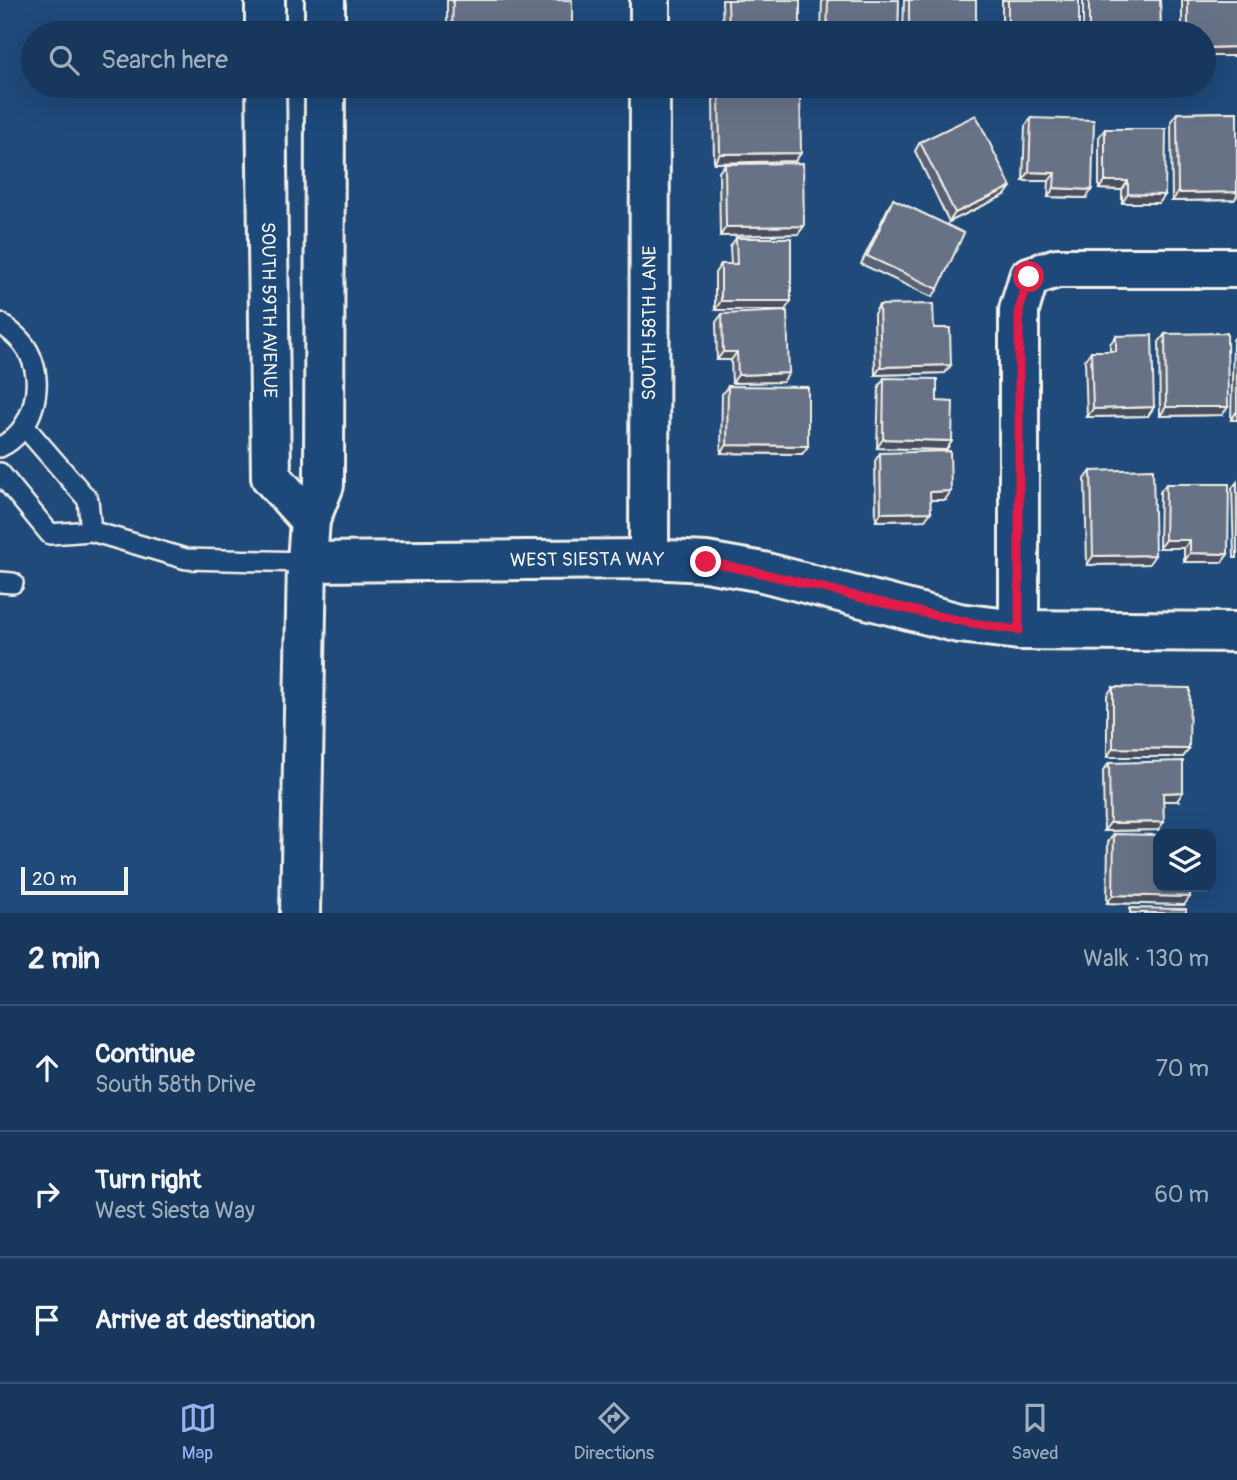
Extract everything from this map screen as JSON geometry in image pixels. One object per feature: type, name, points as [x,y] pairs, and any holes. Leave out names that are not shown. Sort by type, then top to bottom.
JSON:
[{"type":"street","points":[[265,0],[265,21]]},
{"type":"street","points":[[325,0],[325,21]]},
{"type":"street","points":[[650,0],[650,21]]},
{"type":"street","name":"SOUTH 59TH AVENUE","points":[[266,98],[271,477],[310,520]]},
{"type":"street","points":[[300,913],[307,562],[310,520],[324,485],[325,98]]},
{"type":"street","name":"SOUTH 58TH LANE","points":[[649,559],[650,98]]},
{"type":"street","points":[[1019,630],[1019,310],[1029,277],[1057,268],[1237,268]]},
{"type":"street","name":"WEST SIESTA WAY","points":[[307,562],[649,559],[706,562],[764,572],[959,623],[1019,630],[1237,632]]},
{"type":"lane","points":[[0,323],[16,335],[30,355],[37,379],[35,403],[24,426],[0,447]]},
{"type":"lane","points":[[24,426],[88,500],[91,531]]},
{"type":"lane","points":[[0,473],[50,534],[91,531],[186,559],[307,562]]},
{"type":"building","points":[[453,0],[572,0],[572,21],[452,21]]},
{"type":"building","points":[[728,0],[800,0],[800,21],[729,21]]},
{"type":"building","points":[[828,0],[899,0],[898,21],[827,21]]},
{"type":"building","points":[[909,0],[976,0],[976,21],[909,21]]},
{"type":"building","points":[[1008,0],[1079,0],[1079,21],[1008,21]]},
{"type":"building","points":[[1089,0],[1160,0],[1161,21],[1089,21]]},
{"type":"building","points":[[1188,0],[1237,0],[1237,47],[1216,48],[1216,21],[1188,21]]},
{"type":"building","points":[[719,98],[800,98],[801,153],[720,154]]},
{"type":"building","points":[[1237,112],[1237,192],[1178,193],[1177,113]]},
{"type":"building","points":[[976,115],[1011,187],[955,213],[920,142]]},
{"type":"building","points":[[1031,118],[1094,120],[1092,190],[1054,188],[1055,173],[1029,172]]},
{"type":"building","points":[[1105,129],[1166,129],[1165,195],[1128,194],[1128,181],[1105,181]]},
{"type":"building","points":[[803,163],[804,226],[726,227],[725,164]]},
{"type":"building","points":[[893,199],[964,233],[938,289],[867,256]]},
{"type":"building","points":[[736,238],[791,238],[791,301],[721,301],[721,264],[737,264]]},
{"type":"building","points":[[933,304],[934,328],[950,328],[951,365],[881,367],[879,305]]},
{"type":"building","points":[[787,311],[789,373],[738,375],[737,352],[723,352],[722,314]]},
{"type":"building","points":[[1227,333],[1228,407],[1166,407],[1165,334]]},
{"type":"building","points":[[1152,335],[1154,407],[1093,409],[1091,351],[1116,351],[1116,336]]},
{"type":"building","points":[[884,378],[937,379],[937,401],[953,402],[952,441],[883,439]]},
{"type":"building","points":[[728,386],[808,387],[808,446],[727,445]]},
{"type":"building","points":[[950,451],[951,491],[930,492],[931,512],[881,513],[880,453]]},
{"type":"building","points":[[1153,469],[1155,555],[1093,556],[1091,471]]},
{"type":"building","points":[[1166,484],[1229,484],[1228,554],[1190,553],[1190,540],[1165,540]]},
{"type":"building","points":[[1113,687],[1190,688],[1189,749],[1113,748]]},
{"type":"building","points":[[1183,761],[1183,792],[1163,793],[1164,822],[1110,823],[1109,763]]},
{"type":"building","points":[[1114,834],[1153,835],[1153,892],[1190,892],[1190,897],[1113,895]]},
{"type":"building","points":[[1130,908],[1186,909],[1186,913],[1130,913]]},
{"type":"route","points":[[706,562],[764,572],[959,623],[1019,630],[1019,310],[1029,277]]}]
